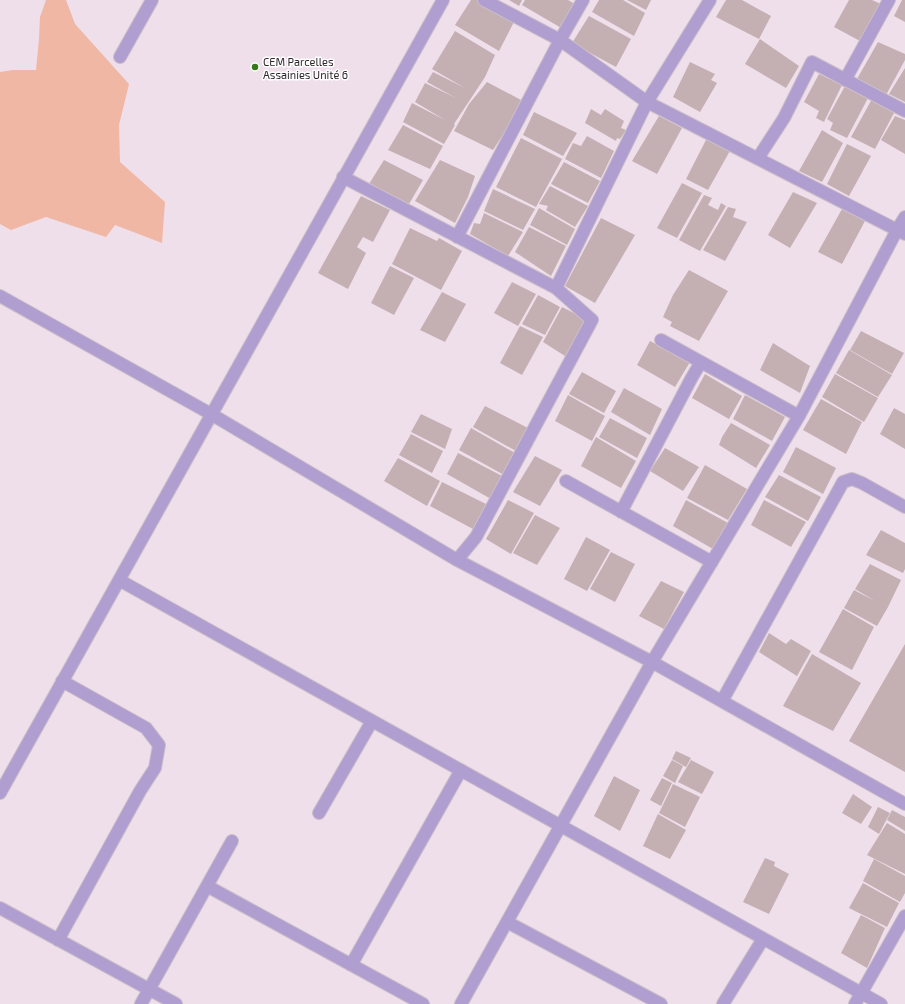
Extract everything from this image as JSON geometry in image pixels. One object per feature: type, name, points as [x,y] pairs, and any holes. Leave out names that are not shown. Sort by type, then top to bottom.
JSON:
[{"type":"street","points":[[120,56],[152,0]]},
{"type":"street","points":[[0,793],[443,0]]},
{"type":"street","points":[[484,0],[560,40],[647,102],[901,232]]},
{"type":"street","points":[[457,237],[560,40],[583,0]]},
{"type":"street","points":[[556,288],[647,102],[710,0]]},
{"type":"street","points":[[844,80],[889,0]]},
{"type":"street","points":[[758,158],[784,118],[812,62],[905,111]]},
{"type":"street","points":[[343,177],[556,288],[592,320],[476,537],[457,560]]},
{"type":"street","points":[[461,1004],[652,662],[799,416],[901,232],[905,217]]},
{"type":"street","points":[[0,296],[212,414],[457,560],[652,662],[905,804]]},
{"type":"street","points":[[661,340],[799,416]]},
{"type":"street","points":[[621,512],[701,362]]},
{"type":"street","points":[[722,701],[843,482],[852,479],[862,483],[905,508]]},
{"type":"street","points":[[566,481],[712,562]]},
{"type":"street","points":[[119,580],[881,1004]]},
{"type":"street","points":[[58,940],[140,791],[155,768],[159,745],[146,728],[62,681]]},
{"type":"street","points":[[319,813],[372,721]]},
{"type":"street","points":[[351,965],[461,770]]},
{"type":"street","points":[[142,1004],[232,841]]},
{"type":"street","points":[[207,886],[423,1004]]},
{"type":"street","points":[[0,908],[176,1004]]},
{"type":"street","points":[[855,1004],[905,916]]},
{"type":"street","points":[[507,922],[661,1004]]},
{"type":"street","points":[[723,1004],[763,939]]},
{"type":"shaded area","points":[[46,0],[66,0],[75,24],[129,84],[119,125],[120,162],[165,202],[162,243],[115,225],[106,237],[46,217],[11,230],[0,224],[0,72],[13,70],[36,70],[40,17]]},
{"type":"building","points":[[471,0],[477,0],[515,20],[499,51],[455,25]]},
{"type":"building","points":[[509,0],[522,0],[519,6]]},
{"type":"building","points":[[525,0],[568,0],[575,4],[563,29],[522,5]]},
{"type":"building","points":[[599,0],[623,0],[645,13],[634,36],[592,12]]},
{"type":"building","points":[[627,0],[651,0],[646,10]]},
{"type":"building","points":[[726,0],[742,0],[771,16],[759,39],[716,17]]},
{"type":"building","points":[[849,0],[872,0],[881,4],[860,41],[834,27]]},
{"type":"building","points":[[902,0],[905,0],[905,22],[894,16]]},
{"type":"building","points":[[589,16],[631,39],[616,67],[572,43]]},
{"type":"building","points":[[455,31],[495,55],[485,77],[454,124],[455,125],[444,144],[403,122],[412,103],[445,120],[415,102],[425,83],[456,98],[427,82],[433,72],[465,88],[432,69]]},
{"type":"building","points":[[760,39],[799,66],[786,88],[745,64]]},
{"type":"building","points":[[878,42],[905,54],[905,60],[886,95],[857,79]]},
{"type":"building","points":[[690,62],[715,74],[711,80],[717,83],[700,112],[673,97]]},
{"type":"building","points":[[905,68],[905,102],[889,94]]},
{"type":"building","points":[[819,74],[842,85],[824,122],[816,118],[819,111],[804,102]]},
{"type":"building","points":[[487,82],[523,101],[493,150],[454,131],[469,104]]},
{"type":"building","points":[[845,86],[868,98],[847,138],[830,130],[833,123],[827,119]]},
{"type":"building","points":[[872,99],[895,111],[875,149],[851,137]]},
{"type":"building","points":[[591,109],[601,115],[605,109],[624,121],[621,128],[626,130],[620,139],[617,138],[616,141],[585,123]]},
{"type":"building","points":[[534,112],[577,133],[563,156],[523,135]]},
{"type":"building","points":[[659,116],[682,128],[657,174],[632,161]]},
{"type":"building","points":[[895,116],[905,120],[905,154],[881,140]]},
{"type":"building","points":[[403,125],[443,146],[430,169],[388,150]]},
{"type":"building","points":[[822,130],[843,143],[822,182],[799,171]]},
{"type":"building","points":[[587,136],[614,151],[601,178],[565,159],[573,143],[581,146]]},
{"type":"building","points":[[521,138],[562,159],[536,207],[496,187]]},
{"type":"building","points":[[707,138],[731,149],[708,190],[686,179]]},
{"type":"building","points":[[847,144],[871,156],[849,196],[827,184]]},
{"type":"building","points":[[384,160],[423,180],[409,204],[369,184]]},
{"type":"building","points":[[440,160],[475,176],[468,197],[455,223],[415,201]]},
{"type":"building","points":[[564,162],[600,181],[588,203],[551,184]]},
{"type":"building","points":[[682,183],[702,193],[677,238],[657,228]]},
{"type":"building","points":[[550,186],[588,206],[575,227],[546,210],[548,206],[539,204]]},
{"type":"building","points":[[493,189],[535,209],[523,230],[484,211]]},
{"type":"building","points":[[793,192],[817,203],[790,248],[768,235]]},
{"type":"building","points":[[704,195],[712,198],[708,205],[718,210],[721,203],[726,206],[700,251],[679,240]]},
{"type":"building","points":[[361,196],[390,210],[373,242],[363,237],[357,247],[366,253],[348,289],[318,273]]},
{"type":"building","points":[[728,207],[736,209],[733,217],[747,222],[725,261],[703,250]]},
{"type":"building","points":[[539,208],[575,229],[567,245],[530,225]]},
{"type":"building","points":[[842,209],[865,221],[842,264],[818,252]]},
{"type":"building","points":[[484,213],[523,232],[508,256],[470,234],[474,223],[480,224]]},
{"type":"building","points":[[601,218],[635,235],[595,303],[565,286]]},
{"type":"building","points":[[529,227],[566,246],[551,276],[515,252]]},
{"type":"building","points":[[410,228],[437,241],[439,238],[462,251],[441,290],[392,264]]},
{"type":"building","points":[[390,266],[414,278],[394,315],[371,303]]},
{"type":"building","points":[[689,270],[728,291],[699,341],[670,326],[672,322],[663,317],[673,295]]},
{"type":"building","points":[[512,282],[536,294],[518,326],[494,313]]},
{"type":"building","points":[[442,292],[466,304],[445,342],[420,330]]},
{"type":"building","points":[[538,295],[560,307],[545,335],[522,324]]},
{"type":"building","points":[[562,307],[588,320],[565,356],[543,342]]},
{"type":"building","points":[[520,326],[543,337],[522,375],[500,363]]},
{"type":"building","points":[[861,331],[904,353],[892,374],[850,350]]},
{"type":"building","points":[[650,341],[690,362],[675,387],[637,365]]},
{"type":"building","points":[[773,343],[810,366],[800,393],[760,370]]},
{"type":"building","points":[[849,350],[892,375],[878,397],[836,373]]},
{"type":"building","points":[[582,372],[616,391],[604,413],[569,394]]},
{"type":"building","points":[[705,374],[742,396],[729,419],[692,398]]},
{"type":"building","points":[[835,374],[878,398],[864,422],[822,397]]},
{"type":"building","points":[[624,388],[662,409],[650,435],[611,412]]},
{"type":"building","points":[[568,395],[605,416],[592,441],[555,421]]},
{"type":"building","points":[[745,395],[785,417],[772,441],[733,419]]},
{"type":"building","points":[[821,399],[862,422],[846,454],[803,430]]},
{"type":"building","points":[[485,406],[528,428],[516,451],[473,427]]},
{"type":"building","points":[[894,408],[905,414],[905,449],[880,434]]},
{"type":"building","points":[[421,414],[452,429],[445,449],[411,432]]},
{"type":"building","points":[[610,418],[647,438],[637,458],[599,437]]},
{"type":"building","points":[[731,423],[770,445],[756,468],[719,445]]},
{"type":"building","points":[[471,428],[515,453],[504,475],[459,450]]},
{"type":"building","points":[[411,434],[443,451],[432,473],[399,455]]},
{"type":"building","points":[[596,437],[636,461],[621,488],[581,466]]},
{"type":"building","points":[[796,447],[836,468],[823,494],[783,472]]},
{"type":"building","points":[[665,448],[699,467],[683,491],[650,471]]},
{"type":"building","points":[[458,453],[504,477],[491,499],[447,474]]},
{"type":"building","points":[[535,456],[562,470],[540,506],[513,492]]},
{"type":"building","points":[[398,458],[440,481],[427,506],[384,481]]},
{"type":"building","points":[[705,465],[747,489],[728,520],[687,498]]},
{"type":"building","points":[[779,475],[821,497],[808,521],[765,497]]},
{"type":"building","points":[[442,482],[486,504],[473,529],[430,506]]},
{"type":"building","points":[[508,500],[534,513],[511,554],[486,539]]},
{"type":"building","points":[[686,500],[728,523],[713,549],[673,526]]},
{"type":"building","points":[[764,500],[806,522],[791,547],[751,525]]},
{"type":"building","points":[[535,515],[560,528],[537,565],[513,553]]},
{"type":"building","points":[[881,530],[905,543],[905,569],[903,573],[866,555]]},
{"type":"building","points":[[586,537],[610,550],[587,591],[564,579]]},
{"type":"building","points":[[611,552],[635,564],[615,602],[590,589]]},
{"type":"building","points":[[870,564],[901,580],[877,626],[844,608],[854,590],[875,601],[855,589]]},
{"type":"building","points":[[661,581],[684,592],[664,629],[639,616]]},
{"type":"building","points":[[843,609],[874,627],[852,670],[819,652]]},
{"type":"building","points":[[769,633],[786,644],[791,639],[811,651],[797,676],[759,652]]},
{"type":"building","points":[[905,644],[905,772],[849,741]]},
{"type":"building","points":[[812,654],[861,683],[833,731],[783,706]]},
{"type":"building","points":[[676,751],[691,758],[686,767],[672,759]]},
{"type":"building","points":[[672,760],[683,766],[675,783],[663,776]]},
{"type":"building","points":[[691,760],[714,772],[702,794],[678,782]]},
{"type":"building","points":[[614,776],[640,790],[620,831],[594,816]]},
{"type":"building","points":[[662,778],[672,783],[661,806],[650,800]]},
{"type":"building","points":[[673,784],[700,797],[685,827],[659,813]]},
{"type":"building","points":[[853,794],[872,807],[861,824],[842,813]]},
{"type":"building","points":[[878,807],[890,813],[879,834],[868,827]]},
{"type":"building","points":[[892,810],[905,817],[905,831],[887,820]]},
{"type":"building","points":[[658,814],[686,830],[670,859],[643,846]]},
{"type":"building","points":[[887,823],[905,834],[905,874],[867,855]]},
{"type":"building","points":[[765,858],[775,862],[774,866],[789,874],[769,914],[743,902]]},
{"type":"building","points":[[874,859],[905,876],[905,893],[900,902],[863,881]]},
{"type":"building","points":[[863,883],[899,903],[887,927],[849,908]]},
{"type":"building","points":[[861,915],[885,928],[867,968],[841,953]]},
{"type":"place","name":"CEM Parcelles Assainies Unité 6","points":[[255,67]]}]
